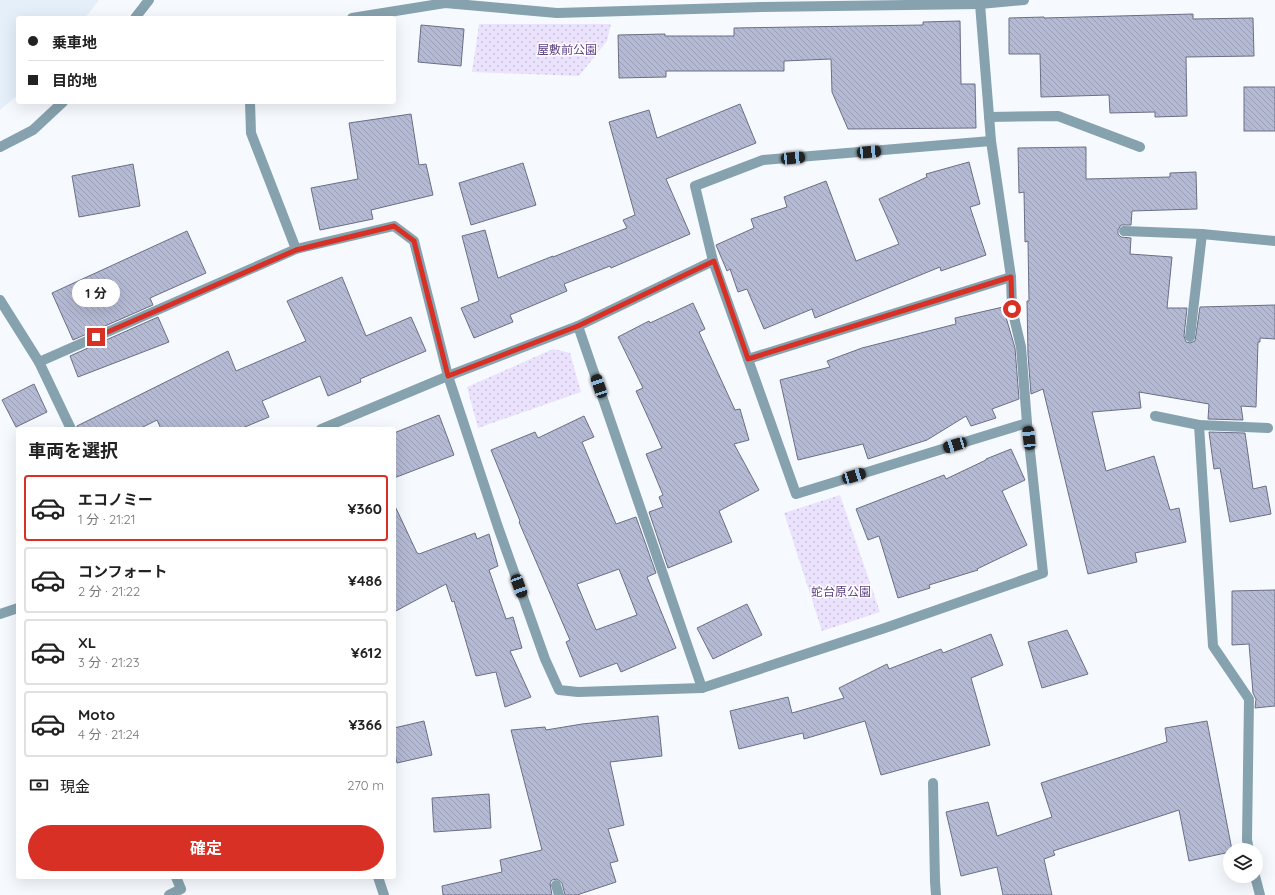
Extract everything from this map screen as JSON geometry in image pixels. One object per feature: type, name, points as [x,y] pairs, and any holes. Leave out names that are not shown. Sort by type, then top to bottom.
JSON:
[{"type":"street","points":[[137,16],[149,0]]},
{"type":"street","points":[[364,16],[445,3],[557,14],[762,7],[980,4],[1024,0]]},
{"type":"street","points":[[39,362],[296,250],[394,226],[414,241],[448,376],[498,527],[545,659],[559,690],[578,692],[702,688],[885,628],[1043,573],[1027,422],[1021,347],[1012,309],[1011,277],[991,141],[980,4]]},
{"type":"street","points":[[0,147],[33,130],[61,104]]},
{"type":"street","points":[[250,104],[251,133],[296,250]]},
{"type":"street","points":[[989,117],[1058,116],[1140,147]]},
{"type":"street","points":[[991,141],[763,160],[695,186],[714,261],[796,494],[1027,422]]},
{"type":"street","points":[[1124,230],[1202,234],[1275,241]]},
{"type":"street","points":[[1190,337],[1202,234]]},
{"type":"street","points":[[326,427],[448,376],[578,326],[714,261]]},
{"type":"street","points":[[748,359],[1011,277]]},
{"type":"street","points":[[0,300],[39,362],[70,427]]},
{"type":"street","points":[[578,326],[702,688]]},
{"type":"street","points":[[1155,416],[1199,425],[1268,428]]},
{"type":"street","points":[[1199,425],[1213,646],[1249,699],[1248,843]]},
{"type":"street","points":[[0,614],[16,609]]},
{"type":"street","points":[[933,783],[936,895]]},
{"type":"street","points":[[169,895],[181,889],[177,879]]},
{"type":"street","points":[[379,879],[384,895]]},
{"type":"street","points":[[1257,883],[1260,895]]},
{"type":"shaded area","points":[[0,0],[99,0],[87,16],[16,16],[16,97],[0,110]]},
{"type":"green space","name":"屋敷前公園","points":[[479,24],[611,24],[607,41],[579,76],[472,72]]},
{"type":"green space","points":[[553,349],[570,353],[581,392],[478,428],[467,387]]},
{"type":"green space","name":"蛇台原公園","points":[[840,495],[880,612],[822,631],[784,513]]},
{"type":"building","points":[[1193,14],[1193,19],[1253,18],[1254,56],[1186,57],[1187,116],[1155,117],[1155,112],[1110,113],[1109,95],[1041,97],[1040,54],[1009,54],[1009,18]]},
{"type":"building","points":[[960,21],[961,84],[975,84],[976,128],[848,129],[832,92],[831,59],[784,61],[784,71],[666,71],[666,77],[619,78],[618,35],[665,34],[665,36],[734,36],[734,28],[923,25],[923,22]]},
{"type":"building","points":[[421,25],[464,29],[461,66],[418,62]]},
{"type":"building","points":[[1244,87],[1275,87],[1275,131],[1244,131]]},
{"type":"building","points":[[740,104],[756,143],[666,179],[690,234],[611,268],[610,266],[564,284],[567,291],[510,315],[513,322],[474,338],[461,308],[479,301],[462,236],[485,230],[498,278],[627,228],[623,220],[635,215],[609,122],[649,110],[657,138]]},
{"type":"building","points":[[411,114],[419,165],[426,164],[433,195],[371,210],[373,219],[320,230],[311,188],[358,179],[349,123]]},
{"type":"building","points":[[1086,147],[1086,179],[1170,177],[1170,173],[1196,172],[1197,209],[1132,211],[1131,225],[1121,225],[1118,230],[1118,234],[1121,237],[1131,238],[1130,254],[1172,257],[1167,308],[1187,308],[1184,336],[1186,342],[1190,343],[1195,341],[1200,307],[1275,305],[1275,339],[1260,338],[1260,342],[1258,342],[1256,407],[1241,406],[1243,420],[1208,419],[1209,404],[1139,392],[1141,408],[1092,412],[1106,471],[1154,456],[1170,510],[1179,508],[1186,542],[1135,553],[1137,562],[1088,574],[1043,389],[1031,394],[1028,355],[1028,241],[1025,242],[1024,192],[1019,193],[1018,148]]},
{"type":"building","points":[[969,162],[980,204],[970,207],[986,255],[941,271],[940,267],[815,318],[812,309],[764,329],[747,289],[738,292],[730,269],[727,271],[716,245],[754,228],[751,219],[787,207],[784,197],[826,181],[856,261],[899,244],[879,199],[927,177],[926,174]]},
{"type":"building","points":[[523,163],[536,205],[471,225],[459,183]]},
{"type":"building","points":[[133,164],[140,206],[79,217],[72,176]]},
{"type":"building","points":[[187,231],[206,273],[150,298],[153,305],[73,340],[52,293]]},
{"type":"building","points":[[342,277],[366,336],[411,317],[426,351],[360,379],[361,382],[328,396],[320,376],[262,401],[269,417],[245,427],[160,427],[157,420],[143,427],[77,427],[228,351],[236,371],[306,341],[287,301]]},
{"type":"building","points":[[693,303],[705,329],[699,332],[735,410],[740,409],[749,440],[734,444],[759,490],[719,511],[732,542],[668,568],[649,512],[663,507],[659,497],[663,495],[646,454],[662,448],[636,391],[643,388],[618,337],[649,321],[650,323]]},
{"type":"building","points":[[1003,307],[1015,348],[1019,399],[992,409],[996,418],[971,426],[966,416],[927,440],[868,459],[863,444],[798,460],[780,380],[830,367],[827,361],[862,348],[956,324],[955,318]]},
{"type":"building","points":[[158,317],[169,342],[78,377],[70,356]]},
{"type":"building","points":[[34,384],[47,412],[16,427],[2,400]]},
{"type":"building","points":[[439,415],[454,455],[396,477],[396,432]]},
{"type":"building","points":[[584,416],[594,437],[582,442],[616,524],[636,517],[656,573],[647,577],[676,648],[621,672],[617,663],[580,677],[566,642],[570,640],[519,522],[520,521],[491,450],[535,432],[538,438]],"holes":[[[619,569],[637,615],[596,630],[577,584]]]},
{"type":"building","points":[[1209,432],[1245,433],[1253,489],[1266,486],[1271,514],[1230,522],[1220,468],[1214,469]]},
{"type":"building","points":[[1011,449],[1025,480],[1002,491],[1027,545],[977,569],[978,570],[929,585],[930,588],[898,598],[879,536],[868,540],[856,509],[944,475],[946,479],[986,459]]},
{"type":"building","points":[[396,508],[417,553],[419,554],[475,533],[477,539],[489,534],[498,566],[489,570],[506,619],[513,617],[522,648],[510,651],[531,697],[505,707],[496,672],[476,676],[454,601],[452,602],[446,584],[396,611]]},
{"type":"building","points":[[1275,590],[1275,706],[1255,708],[1256,699],[1253,693],[1249,644],[1232,645],[1232,591]]},
{"type":"building","points":[[747,604],[762,635],[713,659],[697,628]]},
{"type":"building","points":[[1067,630],[1088,674],[1042,688],[1028,642]]},
{"type":"building","points":[[991,634],[1003,665],[971,678],[990,745],[881,775],[865,721],[804,739],[803,733],[739,749],[730,711],[788,697],[792,713],[844,698],[839,688],[887,664],[889,669],[941,649],[943,653]]},
{"type":"building","points":[[658,716],[662,756],[610,762],[624,825],[608,829],[618,861],[610,863],[616,882],[577,895],[565,895],[562,883],[557,879],[552,880],[550,883],[552,895],[443,895],[442,886],[502,872],[500,860],[542,850],[511,730],[545,727],[546,730],[582,724]]},
{"type":"building","points":[[424,721],[432,755],[397,763],[396,728]]},
{"type":"building","points":[[1207,721],[1231,843],[1223,843],[1223,854],[1189,861],[1179,810],[1053,851],[1055,855],[1044,859],[1052,895],[1003,895],[997,867],[961,876],[946,812],[988,802],[997,836],[1052,817],[1041,783],[1167,742],[1165,728]]},
{"type":"building","points":[[489,794],[491,828],[434,832],[432,798]]},
{"type":"route","points":[[96,337],[296,250],[394,226],[414,241],[448,376],[578,326],[714,261],[748,359],[1011,277],[1012,309]]}]
